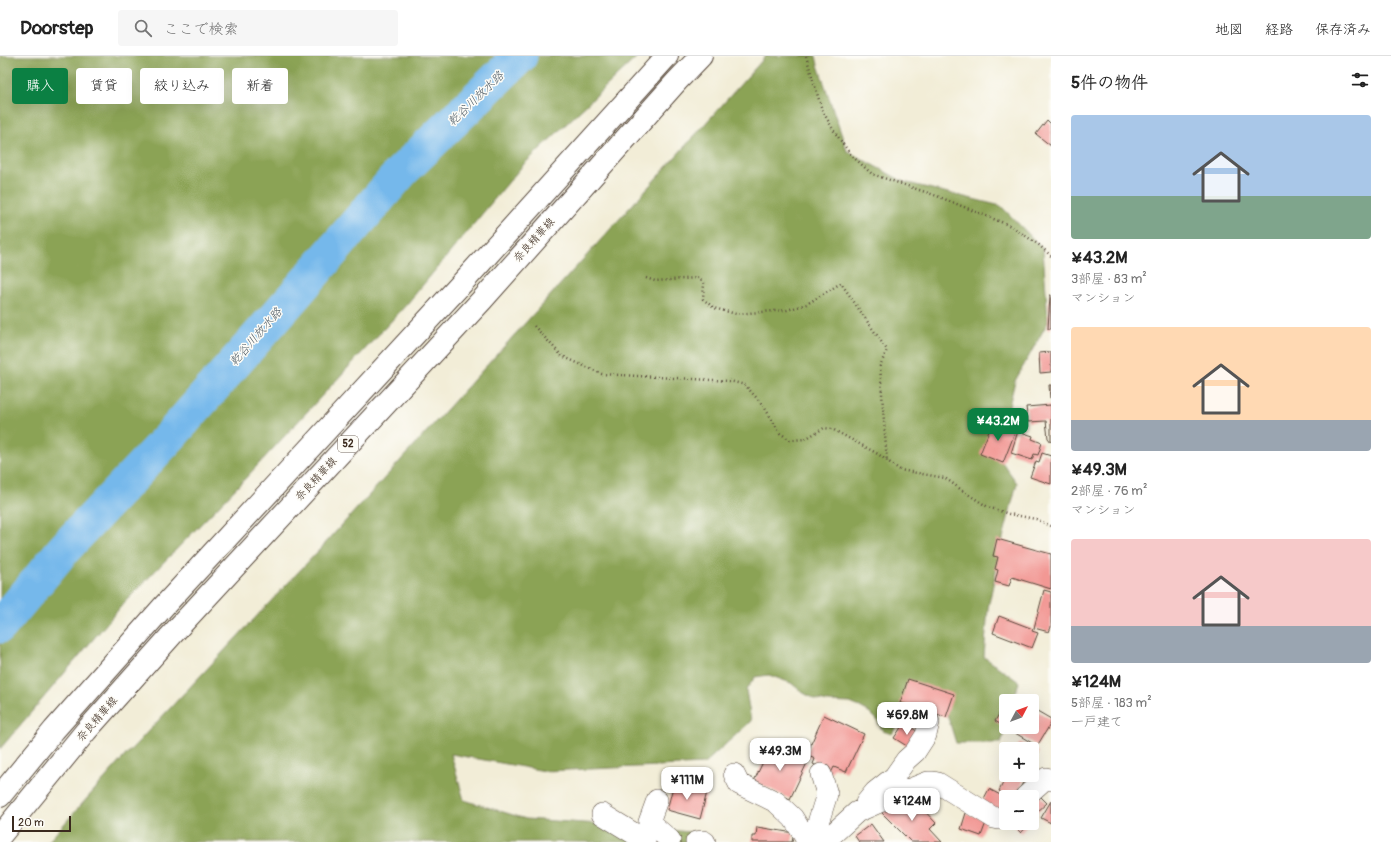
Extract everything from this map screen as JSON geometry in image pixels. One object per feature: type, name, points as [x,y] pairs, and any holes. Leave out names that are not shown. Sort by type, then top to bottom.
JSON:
[{"type":"main road","name":"52","points":[[0,796],[54,730],[163,607],[453,294],[667,56]]},
{"type":"main road","name":"奈良精華線","points":[[0,836],[86,731],[162,646],[482,300],[701,56]]},
{"type":"street","points":[[824,842],[857,812],[876,792],[894,777],[906,760],[915,752],[926,735],[929,722]]},
{"type":"street","points":[[734,774],[739,784],[776,802],[793,818],[805,837],[806,842]]},
{"type":"street","points":[[812,842],[827,794],[821,774]]},
{"type":"street","points":[[1033,790],[1046,778],[1051,780]]},
{"type":"street","points":[[857,812],[905,791],[933,782],[994,818],[999,819]]},
{"type":"street","points":[[657,800],[649,822],[672,841]]},
{"type":"street","points":[[602,814],[634,833],[645,842]]},
{"type":"street","points":[[696,842],[705,842]]},
{"type":"path","points":[[806,56],[822,110],[834,131],[851,154],[872,174],[937,196],[1011,226],[1039,244],[1051,256]]},
{"type":"path","points":[[646,278],[655,281],[698,278],[704,283],[703,299],[714,308],[736,314],[787,310],[807,304],[841,283],[887,350],[880,366],[887,462]]},
{"type":"path","points":[[534,326],[562,356],[602,374],[730,381],[744,384],[763,405],[780,433],[790,440],[805,439],[824,428],[832,428],[878,454],[900,470],[945,478],[988,507],[1009,514],[1036,519],[1051,526]]},
{"type":"green space","points":[[0,56],[638,56],[523,165],[407,304],[243,481],[124,603],[0,749]]},
{"type":"green space","points":[[766,56],[816,56],[847,151],[904,182],[1001,206],[1043,249],[1048,322],[1015,381],[997,455],[1017,483],[1003,538],[988,608],[984,657],[1019,682],[1015,694],[999,694],[999,734],[1004,734],[1001,742],[956,743],[947,714],[918,689],[892,734],[883,731],[877,720],[869,712],[860,707],[850,703],[828,702],[814,699],[791,683],[769,675],[755,677],[746,690],[751,721],[704,764],[545,771],[451,754],[464,800],[526,819],[644,827],[706,834],[712,842],[48,842],[122,759],[321,548]]},
{"type":"building","points":[[1047,120],[1051,124],[1051,146],[1036,134]]},
{"type":"building","points":[[1050,295],[1051,329],[1048,329]]},
{"type":"building","points":[[1051,352],[1051,372],[1040,373],[1039,353]]},
{"type":"building","points":[[1049,385],[1051,385],[1051,398],[1050,398]]},
{"type":"building","points":[[1051,405],[1051,442],[1048,438],[1046,421],[1028,422],[1026,407]]},
{"type":"building","points":[[993,421],[1016,430],[1003,463],[980,454]]},
{"type":"building","points":[[1018,431],[1033,436],[1032,439],[1042,443],[1038,455],[1034,454],[1032,460],[1011,453]]},
{"type":"building","points":[[1042,453],[1051,456],[1051,484],[1030,477],[1036,461],[1039,462]]},
{"type":"building","points":[[997,539],[1051,554],[1051,589],[1012,577],[1009,586],[995,582],[998,570],[995,569],[998,557],[993,556]]},
{"type":"building","points":[[1044,590],[1051,592],[1051,627],[1049,632],[1034,628]]},
{"type":"building","points":[[999,616],[1033,629],[1032,631],[1038,633],[1032,648],[993,633]]},
{"type":"building","points":[[908,679],[954,694],[946,717],[900,703]]},
{"type":"building","points":[[1039,712],[1051,719],[1051,723],[1039,743],[1030,742],[1017,734],[1039,734]]},
{"type":"building","points":[[999,714],[999,723],[995,721]]},
{"type":"building","points":[[824,715],[864,734],[846,772],[834,767],[831,773],[813,764],[815,759],[806,755]]},
{"type":"building","points":[[904,723],[920,733],[910,748],[894,738]]},
{"type":"building","points":[[771,745],[807,763],[790,799],[754,781]]},
{"type":"building","points":[[1004,782],[1023,782],[1019,790],[1000,790]]},
{"type":"building","points":[[674,783],[707,792],[700,819],[667,810]]},
{"type":"building","points":[[989,789],[999,794],[998,814],[981,804]]},
{"type":"building","points":[[1039,795],[1047,803],[1039,810]]},
{"type":"building","points":[[907,797],[915,805],[917,803],[936,823],[930,829],[942,842],[911,842],[882,813],[891,804],[895,808]]},
{"type":"building","points":[[1051,801],[1051,823],[1041,818]]},
{"type":"building","points":[[966,813],[987,820],[981,836],[961,829]]},
{"type":"building","points":[[871,824],[884,842],[859,842],[855,836]]},
{"type":"building","points":[[757,827],[794,833],[792,842],[752,842],[752,836],[756,836]]},
{"type":"waterway","name":"乾谷川放水路","points":[[0,626],[64,549],[172,434],[402,171],[520,56]]}]
